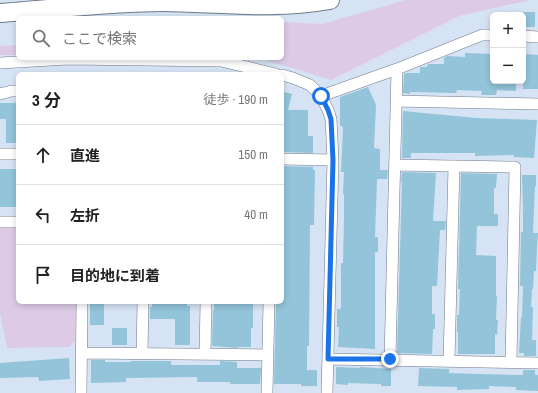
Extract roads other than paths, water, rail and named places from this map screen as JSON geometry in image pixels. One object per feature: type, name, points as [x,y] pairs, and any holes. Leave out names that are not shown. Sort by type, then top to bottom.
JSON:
[{"type":"highway","points":[[0,13],[163,2],[262,6],[304,4],[330,0]]},
{"type":"street","points":[[321,96],[397,69],[482,35],[490,35]]},
{"type":"street","points":[[526,36],[538,37]]},
{"type":"street","points":[[0,63],[51,60]]},
{"type":"street","points":[[144,60],[221,61],[268,72]]},
{"type":"street","points":[[390,359],[397,69]]},
{"type":"street","points":[[284,76],[310,85],[321,96],[331,119],[333,160],[327,393]]},
{"type":"street","points":[[0,94],[16,91]]},
{"type":"street","points":[[396,101],[538,104]]},
{"type":"street","points":[[0,154],[16,154]]},
{"type":"street","points":[[284,159],[333,160]]},
{"type":"street","points":[[395,165],[515,167],[511,362]]},
{"type":"street","points":[[449,361],[454,166]]},
{"type":"street","points":[[0,222],[16,222]]},
{"type":"street","points":[[81,393],[82,304]]},
{"type":"street","points":[[142,353],[143,304]]},
{"type":"street","points":[[205,354],[206,304]]},
{"type":"street","points":[[267,393],[269,304]]},
{"type":"street","points":[[81,353],[268,355]]},
{"type":"street","points":[[328,359],[538,363]]}]
